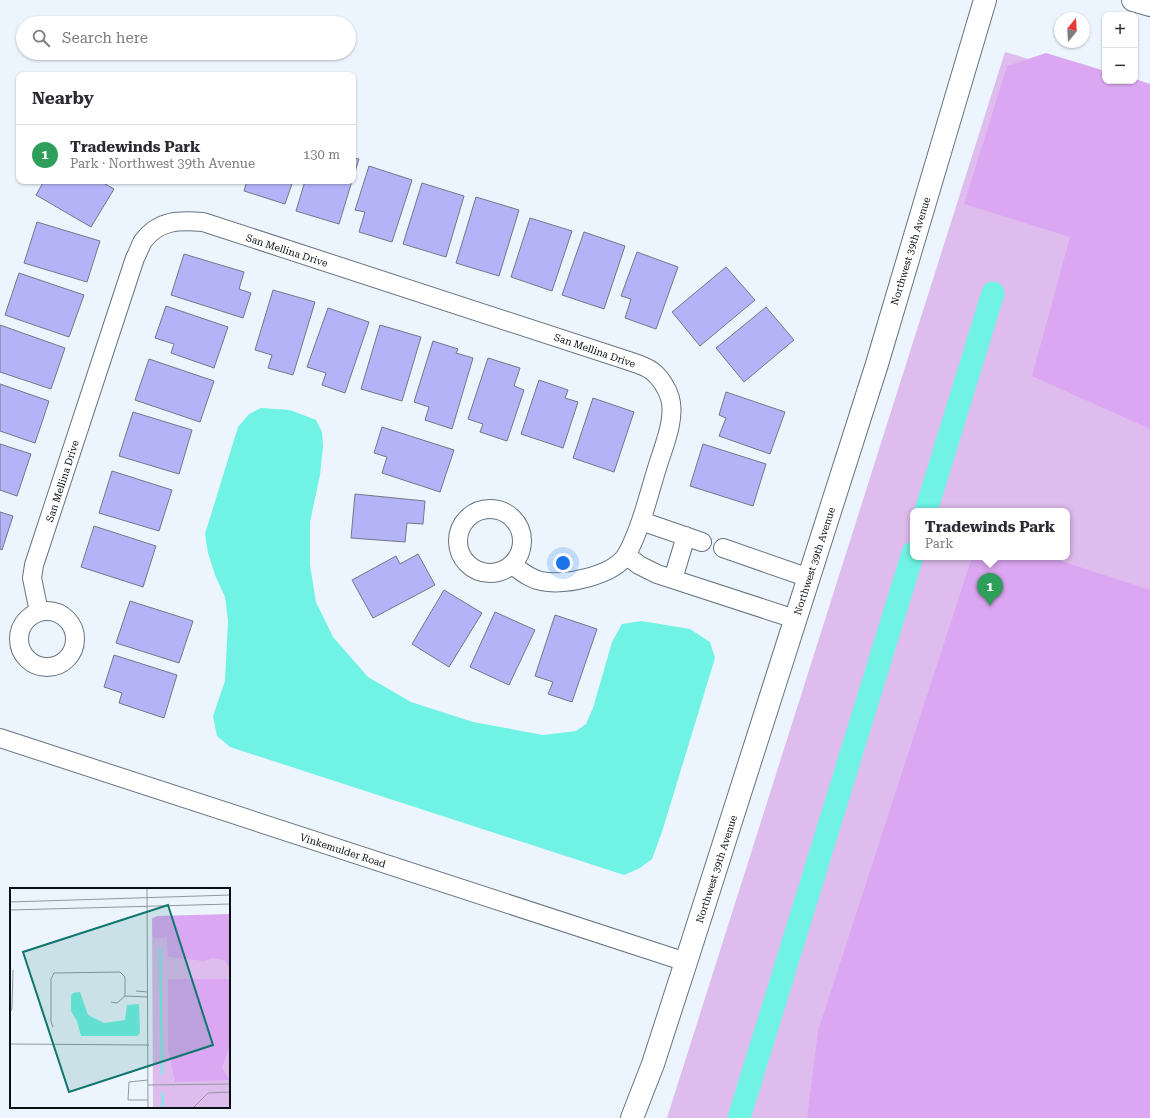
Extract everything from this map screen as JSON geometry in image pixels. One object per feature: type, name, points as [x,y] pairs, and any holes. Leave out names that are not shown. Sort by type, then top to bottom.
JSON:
[{"type":"street","name":"Northwest 39th Avenue","points":[[632,1118],[653,1064],[877,364],[985,0]]},
{"type":"street","points":[[1133,0],[1150,5]]},
{"type":"street","name":"San Mellina Drive","points":[[39,612],[32,578],[34,565],[130,273],[143,242],[155,230],[169,222],[203,222],[632,362],[651,370],[663,383],[670,398],[672,417],[641,520],[626,555],[615,566],[598,574],[576,581],[556,583],[539,581],[512,564]]},
{"type":"street","points":[[641,520],[694,539],[673,579]]},
{"type":"street","points":[[722,548],[809,578]]},
{"type":"street","points":[[626,555],[639,565],[657,574],[795,619]]},
{"type":"street","name":"Vinkemulder Road","points":[[0,738],[686,962]]},
{"type":"shaded area","points":[[1005,52],[1102,80],[1102,84],[1115,84],[1150,94],[1150,1118],[667,1118]]},
{"type":"shaded area","points":[[1046,53],[1102,70],[1102,84],[1138,84],[1138,80],[1150,84],[1150,429],[1032,376],[1070,237],[964,204],[1007,66]]},
{"type":"shaded area","points":[[261,408],[290,410],[316,420],[322,432],[323,446],[320,475],[310,522],[310,565],[316,602],[333,637],[368,677],[411,702],[473,722],[543,735],[576,731],[586,724],[593,708],[612,642],[622,624],[641,621],[690,629],[710,642],[715,658],[662,832],[652,859],[640,868],[624,875],[230,747],[217,736],[213,716],[225,681],[228,621],[225,597],[215,575],[208,553],[205,534],[238,427],[249,414]]},
{"type":"shaded area","points":[[971,560],[1058,560],[1150,590],[1150,1118],[807,1118],[818,1031]]},
{"type":"building","points":[[356,158],[359,159],[356,168]]},
{"type":"building","points":[[369,166],[412,180],[392,242],[359,232],[365,212],[355,210]]},
{"type":"building","points":[[422,183],[464,196],[446,257],[403,244]]},
{"type":"building","points":[[42,184],[105,184],[114,189],[91,227],[36,195]]},
{"type":"building","points":[[246,184],[292,184],[285,204],[244,191]]},
{"type":"building","points":[[304,184],[351,184],[339,224],[296,211]]},
{"type":"building","points":[[476,197],[519,210],[499,276],[456,263]]},
{"type":"building","points":[[530,218],[572,231],[552,291],[511,277]]},
{"type":"building","points":[[37,222],[100,241],[87,282],[24,263]]},
{"type":"building","points":[[584,232],[625,246],[604,309],[562,295]]},
{"type":"building","points":[[637,252],[678,267],[656,329],[625,318],[631,299],[621,296]]},
{"type":"building","points":[[184,254],[244,272],[239,289],[251,293],[243,318],[171,295]]},
{"type":"building","points":[[726,267],[755,300],[700,346],[672,312]]},
{"type":"building","points":[[19,273],[84,295],[69,337],[5,315]]},
{"type":"building","points":[[273,290],[315,302],[293,375],[268,368],[272,355],[255,350]]},
{"type":"building","points":[[166,306],[228,327],[214,368],[171,353],[174,344],[155,338]]},
{"type":"building","points":[[766,307],[794,340],[744,382],[716,348]]},
{"type":"building","points":[[328,308],[369,322],[345,393],[322,385],[326,373],[307,367]]},
{"type":"building","points":[[0,325],[65,348],[51,389],[0,372]]},
{"type":"building","points":[[380,325],[421,337],[402,401],[361,389]]},
{"type":"building","points":[[433,341],[458,349],[456,353],[473,358],[452,429],[425,420],[429,407],[414,402]]},
{"type":"building","points":[[488,358],[520,368],[514,386],[524,390],[507,441],[480,432],[483,424],[468,419]]},
{"type":"building","points":[[149,359],[214,381],[200,422],[135,400]]},
{"type":"building","points":[[539,380],[568,390],[565,398],[578,402],[563,448],[521,434]]},
{"type":"building","points":[[0,384],[49,401],[35,443],[0,431]]},
{"type":"building","points":[[726,392],[785,412],[770,454],[719,436],[726,418],[719,415]]},
{"type":"building","points":[[593,398],[634,412],[614,472],[573,458]]},
{"type":"building","points":[[133,412],[192,430],[179,474],[119,456]]},
{"type":"building","points":[[382,427],[454,450],[440,492],[382,473],[387,457],[374,453]]},
{"type":"building","points":[[0,444],[31,454],[17,496],[0,490]]},
{"type":"building","points":[[703,444],[766,464],[753,506],[690,486]]},
{"type":"building","points":[[112,471],[172,490],[159,531],[99,513]]},
{"type":"building","points":[[355,494],[425,501],[423,524],[407,523],[405,542],[351,538]]},
{"type":"building","points":[[0,512],[13,516],[2,550],[0,549]]},
{"type":"building","points":[[94,526],[156,546],[143,587],[81,567]]},
{"type":"building","points":[[418,554],[435,585],[373,618],[352,580],[396,556],[400,564]]},
{"type":"building","points":[[444,590],[482,613],[449,667],[412,644]]},
{"type":"building","points":[[130,601],[193,621],[179,663],[116,643]]},
{"type":"building","points":[[495,612],[535,630],[509,685],[470,667]]},
{"type":"building","points":[[555,615],[597,629],[572,702],[548,694],[553,682],[535,676]]},
{"type":"building","points":[[114,655],[177,675],[164,718],[119,703],[122,693],[104,687]]},
{"type":"waterway","points":[[927,508],[993,293]]},
{"type":"waterway","points":[[739,1118],[911,560]]},
{"type":"place","name":"Tradewinds Park","points":[[990,606]]}]
